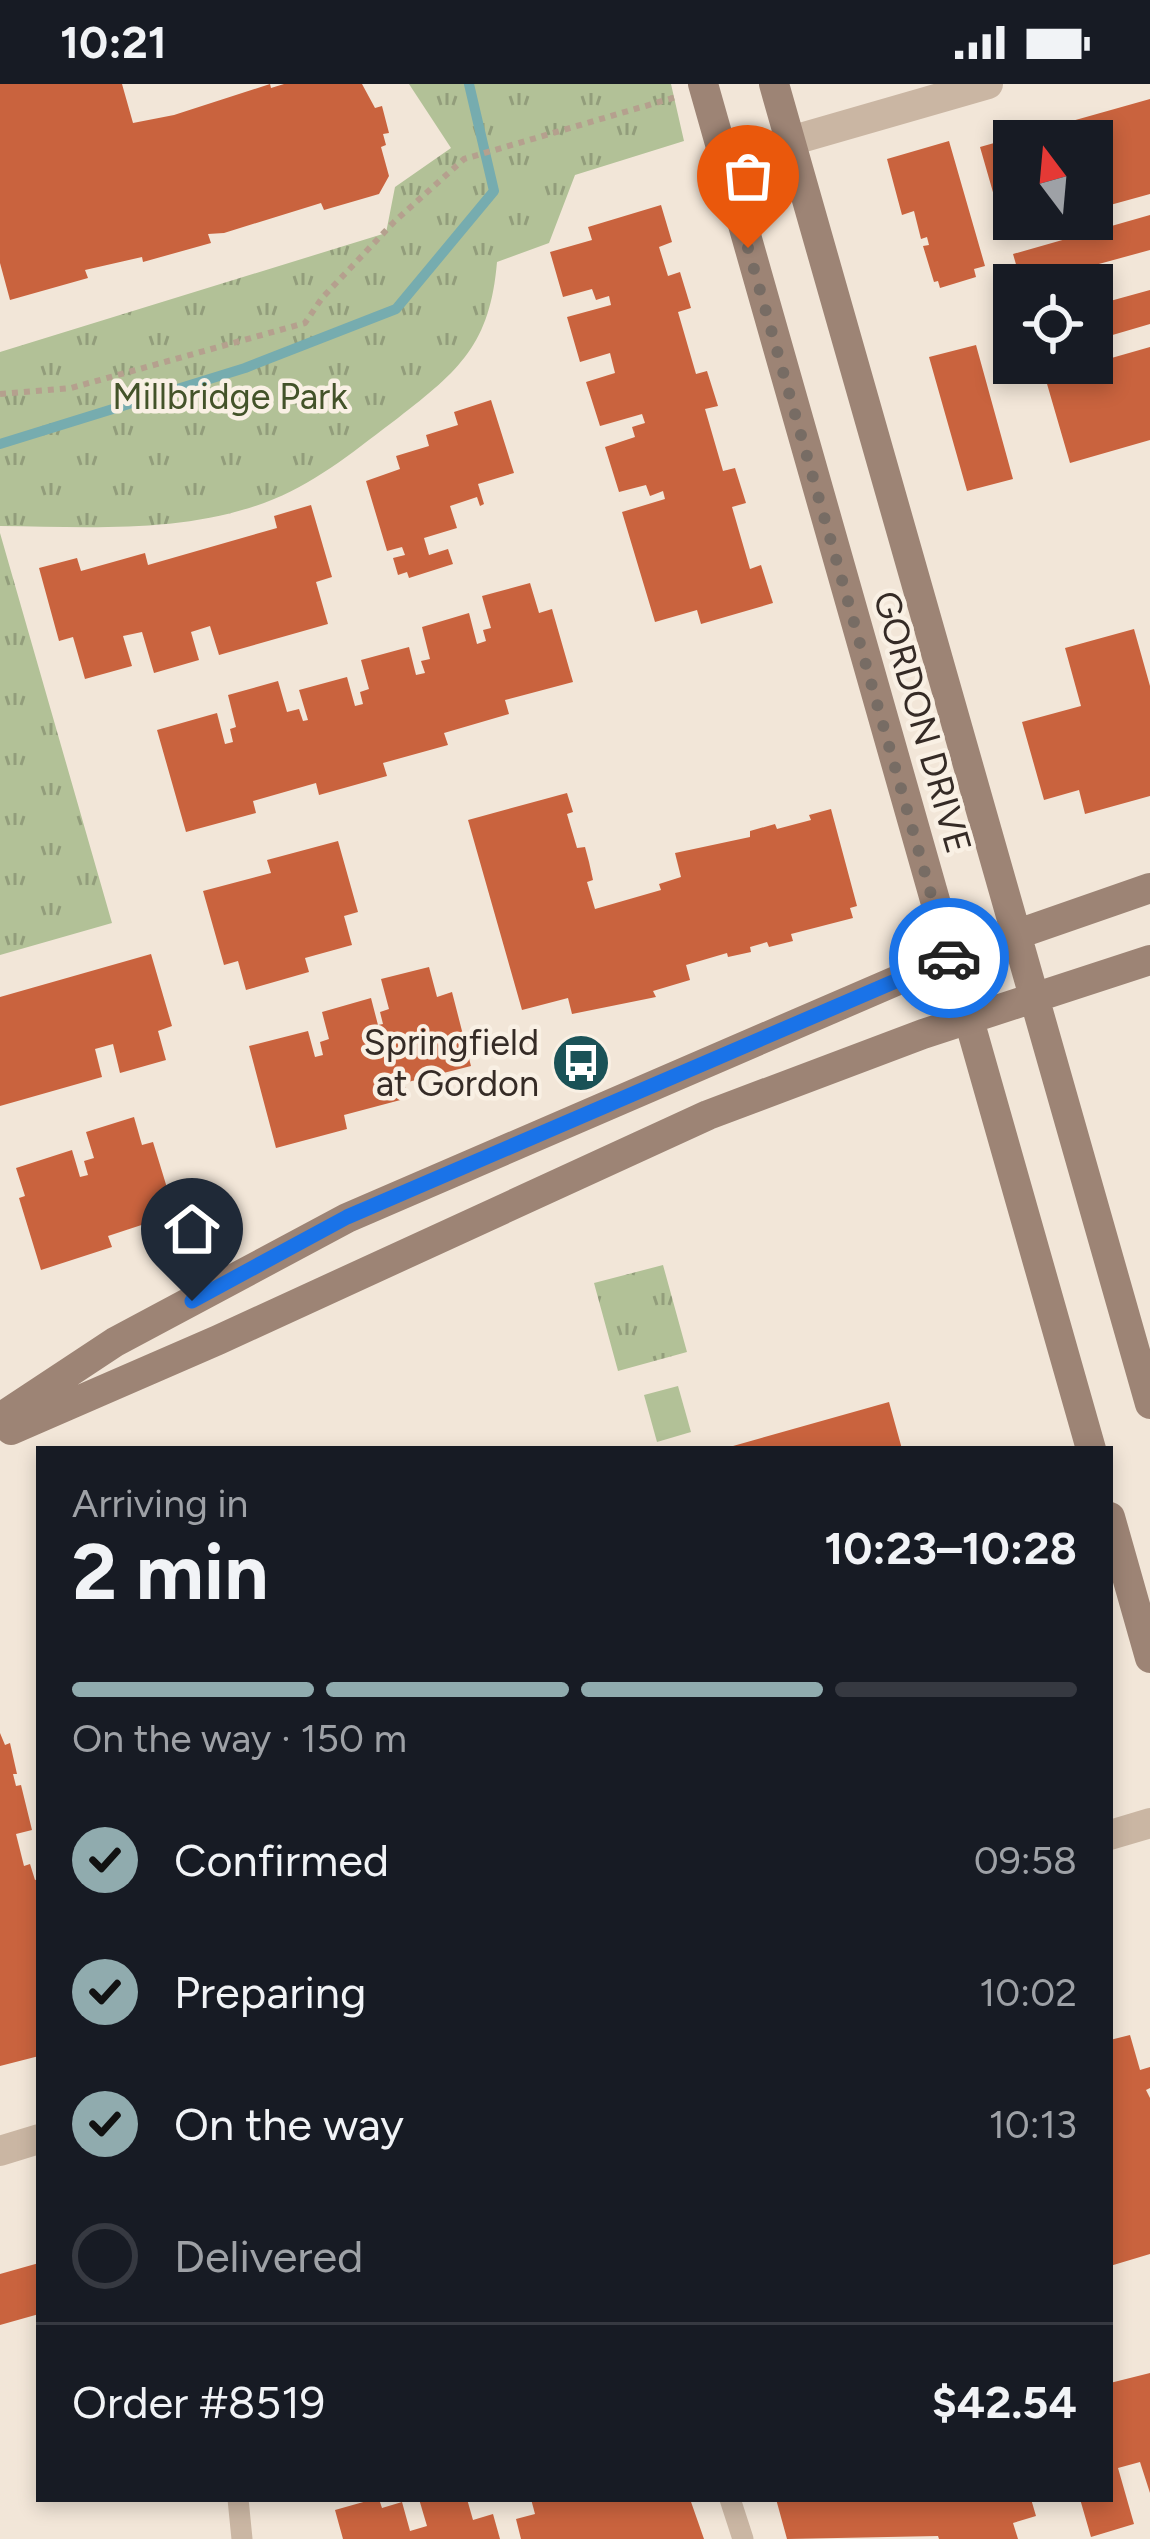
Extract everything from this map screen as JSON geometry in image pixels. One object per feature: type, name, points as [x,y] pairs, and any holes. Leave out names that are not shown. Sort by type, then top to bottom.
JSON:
[{"type":"main road","name":"GORDON DRIVE","points":[[774,84],[1150,1404]]},
{"type":"main road","name":"GORDON DRIVE","points":[[703,85],[1090,1446]]},
{"type":"main road","points":[[0,1418],[115,1342],[347,1217],[949,958],[1150,888]]},
{"type":"main road","points":[[0,1435],[708,1114],[1150,960]]},
{"type":"main road","points":[[1113,1528],[1150,1658]]},
{"type":"street","points":[[724,160],[988,84]]},
{"type":"street","points":[[1113,1834],[1150,1823]]},
{"type":"street","points":[[0,2151],[36,2140]]},
{"type":"lane","points":[[238,2502],[242,2539]]},
{"type":"lane","points":[[731,2502],[743,2539]]},
{"type":"path","points":[[0,394],[70,388],[305,323],[322,298],[394,222],[464,159],[703,85]]},
{"type":"green space","name":"Millbridge Park","points":[[409,84],[671,84],[684,141],[575,175],[549,243],[497,262],[479,335],[455,369],[398,418],[307,483],[242,510],[174,523],[0,526],[0,352],[386,233],[395,187],[451,148]]},
{"type":"green space","points":[[0,533],[112,923],[0,955]]},
{"type":"green space","points":[[663,1265],[687,1352],[618,1371],[594,1283]]},
{"type":"green space","points":[[678,1386],[691,1432],[657,1442],[644,1395]]},
{"type":"building","points":[[0,84],[122,84],[133,123],[270,84],[271,88],[362,84],[375,108],[382,106],[389,133],[383,134],[386,145],[381,147],[389,176],[379,194],[324,210],[321,203],[208,234],[211,243],[143,262],[142,257],[85,270],[88,278],[10,300],[0,263]]},
{"type":"building","points":[[1150,99],[1150,194],[1113,204],[1113,120],[1076,120]]},
{"type":"building","points":[[949,141],[985,266],[974,269],[976,277],[940,288],[923,246],[929,245],[927,237],[921,239],[914,211],[902,215],[887,159]]},
{"type":"building","points":[[993,143],[993,192],[980,147]]},
{"type":"building","points":[[661,205],[672,242],[659,247],[668,276],[680,272],[691,308],[678,312],[696,374],[707,371],[718,406],[705,409],[723,471],[735,468],[746,503],[732,507],[750,569],[761,565],[773,603],[701,624],[697,610],[655,622],[622,512],[665,499],[663,491],[650,496],[646,485],[619,492],[605,447],[635,437],[632,427],[645,423],[642,414],[600,426],[586,382],[615,373],[610,353],[580,362],[567,317],[611,305],[609,296],[596,300],[592,289],[563,297],[550,252],[592,240],[588,227]]},
{"type":"building","points":[[1150,215],[1150,250],[1099,264],[1016,264],[1013,254],[1062,240],[1113,240],[1113,226]]},
{"type":"building","points":[[1150,290],[1150,324],[1113,335],[1113,300]]},
{"type":"building","points":[[976,345],[1013,479],[967,491],[929,357]]},
{"type":"building","points":[[1150,347],[1150,440],[1070,463],[1047,384],[1113,384],[1113,358]]},
{"type":"building","points":[[491,400],[514,473],[478,484],[484,504],[480,506],[477,497],[450,506],[457,528],[424,538],[429,555],[448,549],[453,564],[409,578],[407,572],[398,575],[393,558],[405,555],[402,547],[387,551],[366,481],[400,469],[396,456],[429,446],[426,435],[458,425],[454,412]]},
{"type":"building","points":[[311,505],[332,577],[316,582],[328,624],[219,655],[210,626],[191,632],[199,660],[154,673],[142,632],[123,636],[132,666],[85,679],[73,637],[59,641],[39,568],[77,558],[81,571],[145,553],[148,565],[277,528],[274,516]]},
{"type":"building","points":[[530,583],[539,613],[552,609],[573,682],[505,700],[509,714],[444,733],[448,745],[383,763],[387,776],[319,795],[316,783],[253,801],[256,813],[186,832],[157,730],[217,713],[225,744],[233,742],[230,729],[236,727],[228,695],[278,681],[287,712],[299,709],[303,721],[308,720],[299,690],[347,677],[355,706],[363,704],[360,692],[369,689],[361,660],[409,647],[416,675],[425,673],[421,661],[430,659],[422,627],[469,613],[477,644],[486,641],[483,630],[491,628],[482,596]]},
{"type":"building","points":[[1134,629],[1150,686],[1150,796],[1085,814],[1079,790],[1044,800],[1022,722],[1081,706],[1065,648]]},
{"type":"building","points":[[567,793],[573,812],[567,814],[577,848],[585,847],[589,862],[593,880],[587,882],[595,909],[661,890],[659,884],[681,877],[675,853],[750,837],[750,831],[775,824],[777,829],[811,820],[809,815],[831,809],[857,906],[850,908],[853,918],[791,934],[793,941],[769,947],[767,942],[750,947],[751,952],[728,957],[727,953],[686,965],[690,980],[653,991],[656,997],[572,1014],[568,998],[522,1010],[468,820]]},
{"type":"building","points":[[338,841],[358,912],[344,916],[352,945],[305,958],[309,972],[246,990],[238,961],[224,965],[203,891],[271,873],[267,860]]},
{"type":"building","points":[[151,954],[172,1026],[158,1031],[166,1060],[120,1073],[113,1044],[95,1049],[102,1077],[0,1106],[0,997]]},
{"type":"building","points":[[429,967],[437,997],[452,992],[471,1066],[404,1083],[408,1098],[344,1115],[347,1129],[276,1148],[249,1046],[308,1031],[315,1057],[323,1055],[320,1042],[329,1039],[322,1012],[371,998],[378,1025],[383,1024],[380,1012],[389,1009],[381,979]]},
{"type":"building","points":[[134,1117],[142,1145],[153,1142],[175,1214],[108,1236],[112,1247],[41,1270],[19,1198],[25,1196],[16,1168],[72,1150],[80,1177],[88,1175],[84,1161],[94,1158],[86,1132]]},
{"type":"building","points":[[889,1402],[901,1446],[733,1446]]},
{"type":"building","points":[[0,1733],[5,1745],[10,1743],[16,1786],[21,1785],[32,1830],[16,1834],[24,1866],[30,1864],[36,1880],[36,2057],[0,2066]]},
{"type":"building","points":[[1130,2035],[1140,2070],[1150,2067],[1146,2090],[1150,2098],[1150,2254],[1113,2265],[1113,2039]]},
{"type":"building","points":[[36,2264],[36,2315],[0,2325],[0,2274]]},
{"type":"building","points":[[1150,2373],[1150,2493],[1140,2462],[1118,2468],[1134,2524],[1091,2537],[1081,2502],[1113,2502],[1113,2382]]},
{"type":"building","points":[[363,2502],[380,2502],[382,2508],[402,2502],[410,2531],[427,2526],[420,2502],[468,2502],[473,2520],[493,2514],[500,2539],[343,2539],[335,2510]]},
{"type":"building","points":[[532,2502],[691,2502],[704,2539],[521,2539],[516,2519],[535,2514]]},
{"type":"building","points":[[777,2502],[1032,2502],[1036,2516],[1013,2523],[1018,2539],[787,2539]]},
{"type":"waterway","points":[[0,444],[245,368],[396,309],[494,191],[469,84]]},
{"type":"way so far","points":[[748,248],[949,958]]},
{"type":"place","name":"Springfield at Gordon","points":[[581,1063]]},
{"type":"route","points":[[192,1301],[347,1217],[949,958]]}]
